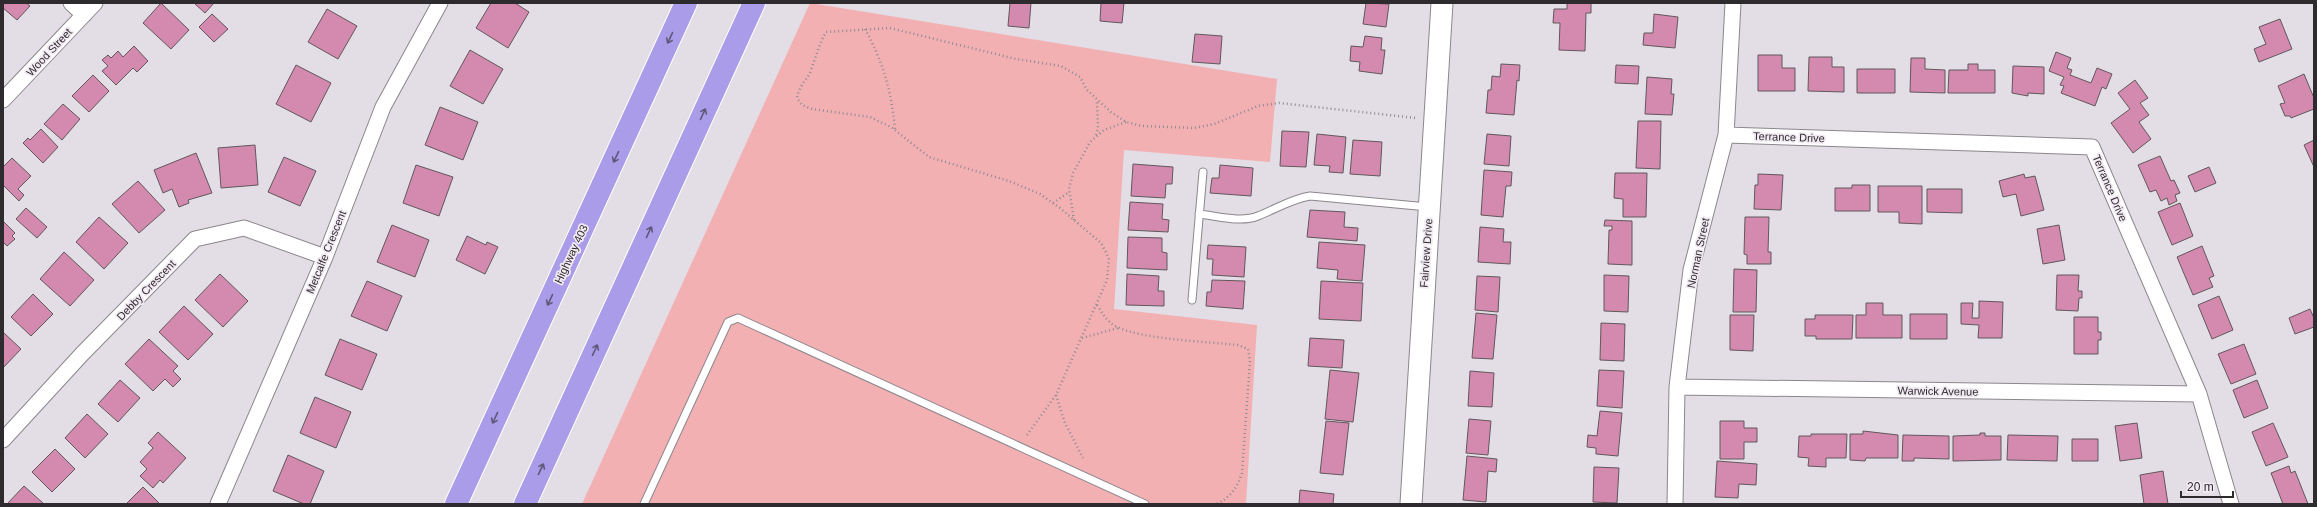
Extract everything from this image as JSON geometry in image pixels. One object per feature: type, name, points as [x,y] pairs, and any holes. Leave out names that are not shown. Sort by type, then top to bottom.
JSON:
[{"type":"highway","name":"Highway 403","points":[[456,504],[686,3]]},
{"type":"highway","points":[[525,504],[754,3]]},
{"type":"main road","name":"Fairview Drive","points":[[1411,504],[1442,3]]},
{"type":"street","points":[[71,3],[84,15]]},
{"type":"street","name":"Wood Street","points":[[3,100],[95,3]]},
{"type":"street","name":"Metcalfe Crescent","points":[[218,504],[325,257],[383,107],[440,3]]},
{"type":"street","name":"Norman Street","points":[[1675,504],[1677,387],[1692,270],[1726,135],[1733,3]]},
{"type":"street","name":"Terrance Drive","points":[[1726,135],[2092,147],[2199,394],[2232,504]]},
{"type":"street","name":"Debby Crescent","points":[[3,440],[82,354],[195,239],[244,228],[325,257]]},
{"type":"street","name":"Warwick Avenue","points":[[1677,387],[2199,394]]},
{"type":"lane","points":[[1192,300],[1203,172]]},
{"type":"lane","points":[[1199,214],[1246,219],[1258,217],[1297,198],[1310,196],[1429,207]]},
{"type":"lane","points":[[644,504],[728,322],[738,318],[1145,504]]},
{"type":"path","points":[[1027,435],[1056,395],[1107,280],[1109,258],[1101,243],[1040,194],[1010,181],[929,157],[895,130],[870,117],[812,109],[802,105],[797,98],[803,80],[810,72],[819,43],[826,32],[890,28],[1016,58],[1061,66],[1080,77],[1097,100],[1126,122],[1142,126],[1194,128],[1214,124],[1258,106],[1279,103],[1435,120]]},
{"type":"path","points":[[865,29],[879,54],[888,78],[895,130]]},
{"type":"path","points":[[1095,137],[1098,129],[1097,100]]},
{"type":"path","points":[[1074,220],[1069,192],[1073,173],[1090,142],[1095,137],[1104,130],[1126,122]]},
{"type":"path","points":[[1053,203],[1069,192]]},
{"type":"path","points":[[1096,304],[1108,321],[1118,328],[1141,334],[1238,345],[1248,349],[1250,360],[1242,473],[1237,487],[1230,495],[1216,504]]},
{"type":"path","points":[[1082,338],[1118,328]]},
{"type":"path","points":[[1056,395],[1065,423],[1083,458]]},
{"type":"shaded area","points":[[810,3],[1277,79],[1270,162],[1124,150],[1114,309],[1257,325],[1246,504],[582,504]]},
{"type":"building","points":[[3,3],[26,3],[30,6],[17,20],[3,8]]},
{"type":"building","points":[[161,3],[189,30],[171,49],[143,23]]},
{"type":"building","points":[[194,3],[214,3],[205,13]]},
{"type":"building","points":[[491,3],[515,3],[529,12],[508,48],[476,28]]},
{"type":"building","points":[[1010,3],[1031,3],[1029,28],[1008,26]]},
{"type":"building","points":[[1101,3],[1124,3],[1122,23],[1100,21]]},
{"type":"building","points":[[1366,3],[1389,4],[1386,27],[1363,24]]},
{"type":"building","points":[[1567,3],[1591,3],[1591,13],[1586,13],[1585,51],[1559,50],[1560,23],[1553,23],[1554,9],[1567,9]]},
{"type":"building","points":[[327,9],[357,26],[338,59],[308,42]]},
{"type":"building","points":[[212,14],[228,29],[214,42],[199,27]]},
{"type":"building","points":[[1654,14],[1678,17],[1675,48],[1643,45],[1644,33],[1653,33]]},
{"type":"building","points":[[2280,19],[2292,49],[2259,62],[2254,49],[2266,44],[2259,27]]},
{"type":"building","points":[[1195,34],[1222,36],[1220,64],[1192,62]]},
{"type":"building","points":[[1365,36],[1382,38],[1381,50],[1385,50],[1382,74],[1359,71],[1360,62],[1350,61],[1351,46],[1363,47]]},
{"type":"building","points":[[134,46],[148,61],[137,72],[133,68],[116,85],[102,71],[108,66],[102,60],[108,55],[111,58],[118,51],[123,57]]},
{"type":"building","points":[[470,50],[503,69],[483,104],[450,86]]},
{"type":"building","points":[[2056,52],[2071,58],[2067,68],[2072,70],[2070,75],[2091,83],[2097,68],[2112,74],[2106,89],[2102,87],[2095,106],[2061,93],[2064,86],[2060,85],[2064,77],[2049,71]]},
{"type":"building","points":[[1758,55],[1782,55],[1782,68],[1795,68],[1795,91],[1758,91]]},
{"type":"building","points":[[1809,57],[1832,57],[1832,67],[1844,67],[1844,92],[1808,91]]},
{"type":"building","points":[[1911,58],[1925,58],[1925,69],[1945,70],[1945,93],[1910,92]]},
{"type":"building","points":[[1501,64],[1520,65],[1514,115],[1486,113],[1488,90],[1491,90],[1492,76],[1500,77]]},
{"type":"building","points":[[1968,64],[1978,64],[1978,70],[1995,70],[1995,93],[1948,93],[1949,70],[1968,70]]},
{"type":"building","points":[[296,65],[331,83],[311,122],[276,104]]},
{"type":"building","points":[[1616,65],[1639,66],[1638,84],[1615,83]]},
{"type":"building","points":[[2013,66],[2044,67],[2044,94],[2028,93],[2028,96],[2012,93]]},
{"type":"building","points":[[1857,69],[1895,69],[1895,93],[1857,93]]},
{"type":"building","points":[[2304,74],[2314,98],[2314,109],[2291,118],[2290,116],[2285,116],[2280,104],[2285,103],[2278,86]]},
{"type":"building","points":[[93,75],[109,91],[89,112],[72,96]]},
{"type":"building","points":[[1647,77],[1672,79],[1671,94],[1674,94],[1672,115],[1645,114]]},
{"type":"building","points":[[2135,80],[2148,98],[2140,103],[2149,115],[2139,122],[2151,139],[2133,153],[2111,123],[2130,109],[2118,93]]},
{"type":"building","points":[[63,104],[80,119],[62,140],[44,124]]},
{"type":"building","points":[[440,107],[478,122],[463,160],[425,145]]},
{"type":"building","points":[[1638,121],[1661,121],[1660,169],[1636,168]]},
{"type":"building","points":[[41,129],[58,147],[43,163],[23,143],[28,138],[30,140]]},
{"type":"building","points":[[1282,131],[1309,132],[1306,167],[1280,166]]},
{"type":"building","points":[[1317,134],[1346,137],[1343,173],[1329,172],[1330,166],[1314,165]]},
{"type":"building","points":[[1487,134],[1511,136],[1509,166],[1484,164]]},
{"type":"building","points":[[1353,140],[1382,142],[1380,176],[1350,174]]},
{"type":"building","points":[[2314,140],[2314,167],[2304,145]]},
{"type":"building","points":[[255,145],[258,185],[221,188],[218,148]]},
{"type":"building","points":[[196,153],[212,193],[188,200],[189,203],[179,207],[172,189],[163,193],[154,170]]},
{"type":"building","points":[[2160,156],[2171,181],[2174,180],[2180,193],[2175,195],[2177,201],[2169,205],[2167,198],[2161,201],[2156,190],[2150,192],[2138,165]]},
{"type":"building","points":[[284,157],[316,171],[300,206],[268,192]]},
{"type":"building","points":[[12,158],[31,176],[18,189],[24,195],[19,201],[3,185],[3,167]]},
{"type":"building","points":[[1133,164],[1173,167],[1172,184],[1166,184],[1165,198],[1131,196]]},
{"type":"building","points":[[416,165],[453,177],[439,216],[403,203]]},
{"type":"building","points":[[1220,165],[1253,168],[1251,196],[1210,193],[1212,178],[1219,178]]},
{"type":"building","points":[[2209,167],[2216,183],[2195,192],[2188,176]]},
{"type":"building","points":[[1484,170],[1512,172],[1511,186],[1506,186],[1503,217],[1481,215]]},
{"type":"building","points":[[1615,173],[1647,173],[1646,217],[1623,217],[1623,199],[1614,198]]},
{"type":"building","points":[[1758,174],[1783,175],[1781,210],[1754,209],[1755,185],[1758,185]]},
{"type":"building","points":[[2024,174],[2025,178],[2035,176],[2044,210],[2021,216],[2016,194],[2003,197],[1999,181]]},
{"type":"building","points":[[138,181],[165,210],[139,233],[112,204]]},
{"type":"building","points":[[1852,185],[1870,185],[1870,211],[1835,211],[1835,188],[1852,188]]},
{"type":"building","points":[[1878,186],[1922,186],[1922,224],[1899,223],[1899,212],[1878,212]]},
{"type":"building","points":[[1927,189],[1962,189],[1962,213],[1927,212]]},
{"type":"building","points":[[1130,202],[1163,204],[1162,219],[1169,220],[1168,232],[1128,230]]},
{"type":"building","points":[[2180,203],[2193,236],[2172,245],[2158,212]]},
{"type":"building","points":[[26,208],[47,227],[37,238],[16,219]]},
{"type":"building","points":[[1310,210],[1345,212],[1344,227],[1358,228],[1357,241],[1307,237]]},
{"type":"building","points":[[99,217],[128,243],[104,269],[76,242]]},
{"type":"building","points":[[1745,217],[1769,217],[1768,252],[1771,252],[1771,264],[1747,264],[1747,255],[1744,254]]},
{"type":"building","points":[[1605,220],[1632,221],[1632,265],[1608,264],[1609,230],[1612,230],[1612,226],[1604,226]]},
{"type":"building","points":[[3,221],[15,233],[12,236],[15,239],[7,246],[3,242]]},
{"type":"building","points":[[392,225],[429,240],[415,277],[377,262]]},
{"type":"building","points":[[2059,225],[2065,260],[2043,264],[2037,229]]},
{"type":"building","points":[[1480,227],[1504,229],[1503,242],[1511,242],[1510,264],[1478,262]]},
{"type":"building","points":[[467,236],[486,245],[487,242],[498,247],[485,274],[456,260]]},
{"type":"building","points":[[1128,237],[1162,238],[1162,252],[1167,253],[1167,270],[1127,268]]},
{"type":"building","points":[[1319,242],[1365,245],[1362,281],[1337,279],[1338,270],[1317,268]]},
{"type":"building","points":[[1208,245],[1246,247],[1244,277],[1212,275],[1213,259],[1207,259]]},
{"type":"building","points":[[2202,246],[2214,276],[2209,278],[2213,287],[2193,295],[2177,257]]},
{"type":"building","points":[[64,252],[94,280],[70,306],[40,279]]},
{"type":"building","points":[[1734,269],[1757,270],[1756,312],[1733,312]]},
{"type":"building","points":[[220,274],[248,301],[223,327],[195,300]]},
{"type":"building","points":[[1127,274],[1159,276],[1158,291],[1164,291],[1164,306],[1126,305]]},
{"type":"building","points":[[1604,275],[1629,276],[1628,312],[1604,311]]},
{"type":"building","points":[[2057,275],[2079,275],[2078,291],[2082,291],[2082,298],[2079,298],[2078,311],[2056,310]]},
{"type":"building","points":[[1477,276],[1500,277],[1498,312],[1475,310]]},
{"type":"building","points":[[1212,280],[1245,281],[1243,309],[1206,306],[1207,292],[1211,292]]},
{"type":"building","points":[[367,281],[402,296],[387,331],[351,316]]},
{"type":"building","points":[[1321,281],[1363,283],[1361,321],[1319,319]]},
{"type":"building","points":[[33,294],[53,314],[31,336],[11,317]]},
{"type":"building","points":[[2219,296],[2233,330],[2212,339],[2198,305]]},
{"type":"building","points":[[1979,301],[2003,302],[2002,338],[1978,338],[1979,325],[1961,324],[1961,303],[1973,303],[1972,318],[1979,318]]},
{"type":"building","points":[[1866,303],[1883,303],[1883,315],[1902,315],[1902,338],[1856,338],[1856,315],[1866,315]]},
{"type":"building","points":[[184,306],[213,334],[188,360],[159,332]]},
{"type":"building","points":[[2310,309],[2314,318],[2314,327],[2295,334],[2289,318]]},
{"type":"building","points":[[1476,313],[1497,315],[1493,359],[1472,358]]},
{"type":"building","points":[[1910,314],[1947,314],[1947,339],[1910,339]]},
{"type":"building","points":[[1730,315],[1754,315],[1753,351],[1730,350]]},
{"type":"building","points":[[1815,315],[1853,315],[1852,339],[1816,339],[1816,336],[1805,336],[1805,319],[1815,319]]},
{"type":"building","points":[[2074,317],[2098,317],[2098,332],[2101,332],[2101,340],[2098,340],[2098,354],[2074,354]]},
{"type":"building","points":[[1601,323],[1625,324],[1624,361],[1600,360]]},
{"type":"building","points":[[3,332],[21,349],[3,368]]},
{"type":"building","points":[[1310,338],[1344,340],[1342,368],[1308,366]]},
{"type":"building","points":[[149,339],[178,366],[173,371],[181,379],[173,387],[165,379],[153,391],[125,364]]},
{"type":"building","points":[[340,339],[377,354],[362,390],[325,375]]},
{"type":"building","points":[[2244,344],[2256,374],[2231,384],[2218,354]]},
{"type":"building","points":[[1330,370],[1359,373],[1353,422],[1325,419]]},
{"type":"building","points":[[1599,370],[1624,371],[1622,408],[1597,406]]},
{"type":"building","points":[[1470,371],[1494,373],[1492,407],[1468,406]]},
{"type":"building","points":[[120,380],[140,398],[118,422],[98,404]]},
{"type":"building","points":[[2257,380],[2268,408],[2244,418],[2233,390]]},
{"type":"building","points":[[315,397],[351,412],[336,448],[300,433]]},
{"type":"building","points":[[1600,411],[1622,413],[1618,456],[1596,454],[1596,448],[1587,447],[1588,435],[1597,436]]},
{"type":"building","points":[[87,414],[108,434],[85,458],[65,438]]},
{"type":"building","points":[[1469,419],[1491,421],[1488,455],[1466,453]]},
{"type":"building","points":[[1326,421],[1349,423],[1343,475],[1320,473]]},
{"type":"building","points":[[1720,421],[1744,421],[1744,428],[1757,428],[1757,442],[1744,442],[1744,459],[1720,459]]},
{"type":"building","points":[[2137,423],[2142,458],[2120,461],[2115,426]]},
{"type":"building","points":[[2273,423],[2288,457],[2266,466],[2252,432]]},
{"type":"building","points":[[1863,431],[1898,435],[1898,458],[1866,458],[1865,461],[1850,460],[1850,434],[1863,434]]},
{"type":"building","points":[[158,432],[186,458],[163,483],[160,480],[153,488],[140,476],[147,469],[140,462],[153,448],[148,443]]},
{"type":"building","points":[[1980,433],[1985,433],[1985,436],[2001,436],[2001,460],[1953,461],[1953,436],[1980,435]]},
{"type":"building","points":[[1811,434],[1847,434],[1846,458],[1826,458],[1826,467],[1808,466],[1809,458],[1798,457],[1799,436],[1811,436]]},
{"type":"building","points":[[1903,435],[1949,436],[1949,459],[1914,458],[1914,461],[1902,461]]},
{"type":"building","points":[[2008,435],[2058,436],[2057,461],[2007,460]]},
{"type":"building","points":[[2072,439],[2098,439],[2098,461],[2072,461]]},
{"type":"building","points":[[55,449],[75,469],[52,492],[32,472]]},
{"type":"building","points":[[288,455],[324,471],[310,504],[304,504],[273,491]]},
{"type":"building","points":[[1467,456],[1497,459],[1496,472],[1488,471],[1486,502],[1463,500]]},
{"type":"building","points":[[1717,461],[1757,464],[1756,485],[1739,484],[1738,498],[1715,497]]},
{"type":"building","points":[[2289,466],[2291,473],[2295,471],[2308,504],[2283,504],[2271,473]]},
{"type":"building","points":[[1594,467],[1619,468],[1617,503],[1593,502]]},
{"type":"building","points":[[2163,471],[2168,504],[2144,504],[2140,475]]},
{"type":"building","points":[[24,486],[44,504],[7,504]]},
{"type":"building","points":[[143,487],[160,504],[126,504]]},
{"type":"building","points":[[1300,490],[1334,494],[1333,504],[1299,504]]}]
